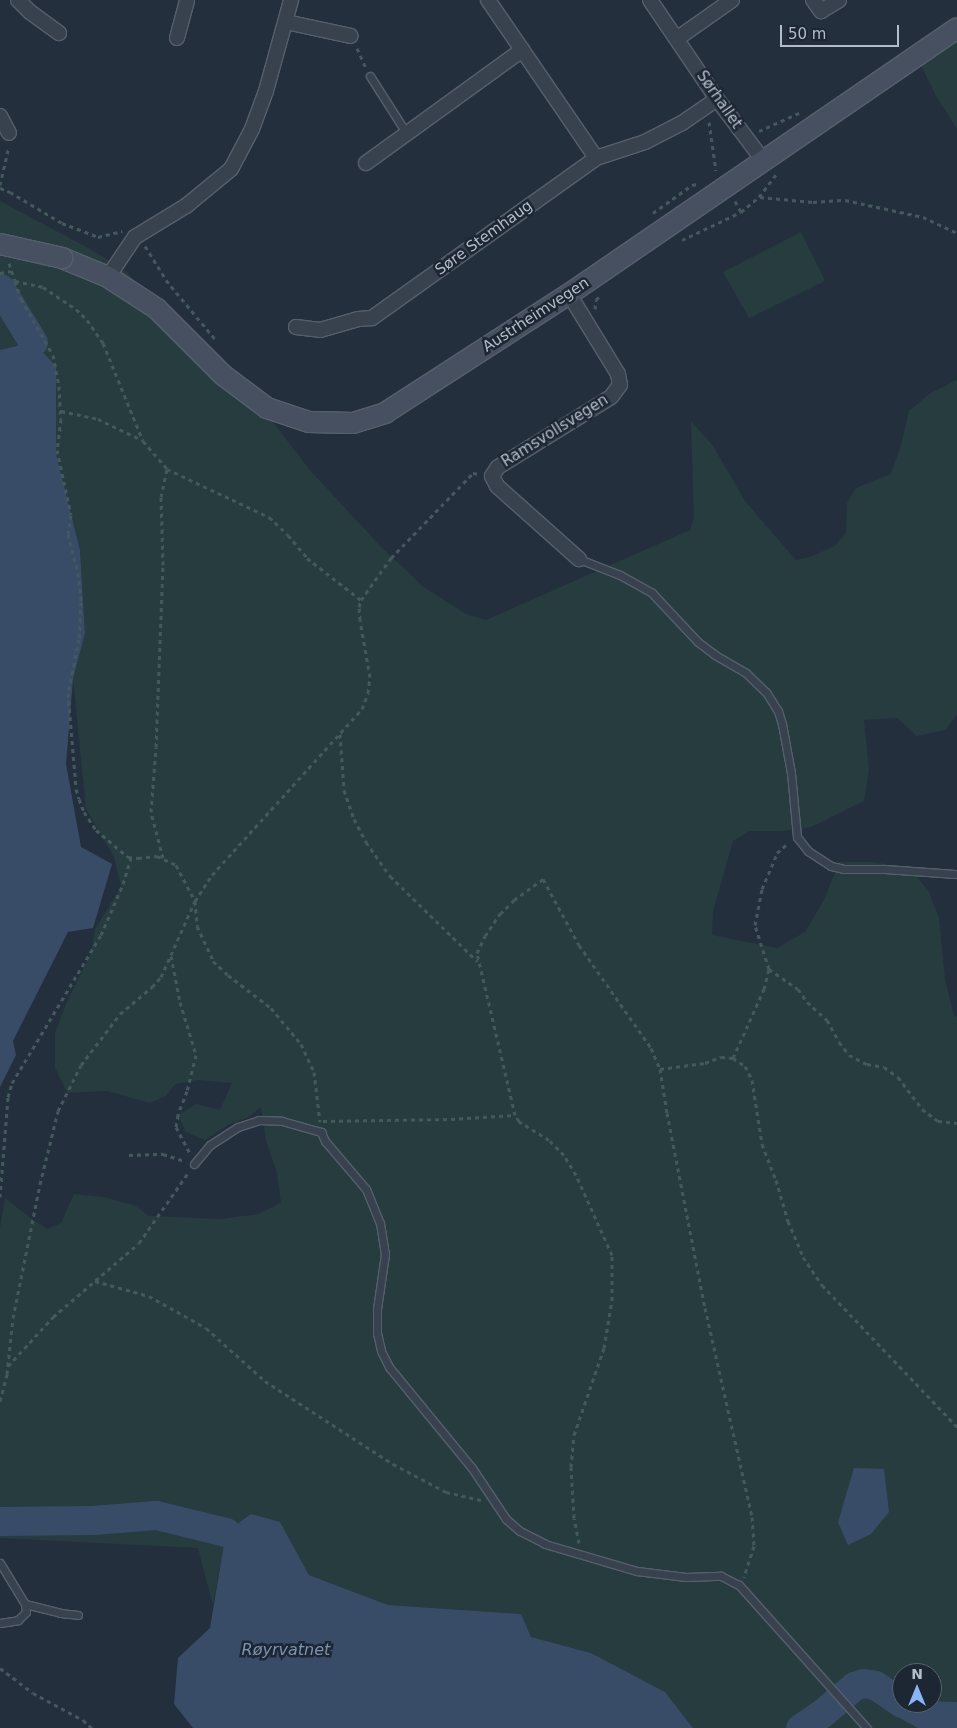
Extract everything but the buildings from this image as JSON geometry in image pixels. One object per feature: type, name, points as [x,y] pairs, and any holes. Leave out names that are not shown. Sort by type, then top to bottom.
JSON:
[{"type":"main road","name":"Austrheimvegen","points":[[0,244],[62,258],[108,277],[157,309],[223,375],[267,408],[309,422],[353,423],[385,413],[771,166],[957,28]]},
{"type":"street","points":[[18,0],[30,12],[59,33]]},
{"type":"street","points":[[177,38],[187,0]]},
{"type":"street","points":[[108,277],[135,237],[186,206],[231,169],[252,129],[266,91],[291,0]]},
{"type":"street","points":[[488,0],[596,158]]},
{"type":"street","name":"Sørhallet","points":[[650,0],[678,38],[717,99],[771,166]]},
{"type":"street","points":[[678,38],[732,0]]},
{"type":"street","points":[[813,0],[821,11],[839,0]]},
{"type":"street","points":[[286,22],[351,36]]},
{"type":"street","points":[[366,163],[522,50]]},
{"type":"street","name":"Søre Stemhaug","points":[[296,327],[320,330],[358,319],[372,318],[596,158],[645,142],[682,123],[717,99]]},
{"type":"street","points":[[0,116],[10,133]]},
{"type":"street","name":"Ramsvollsvegen","points":[[569,294],[618,374],[620,385],[611,397],[498,467],[492,476],[497,486],[579,559]]},
{"type":"lane","points":[[370,76],[407,134]]},
{"type":"lane","name":"Ramsvollsvegen","points":[[579,559],[620,575],[652,593],[698,642],[715,655],[746,673],[766,692],[778,711],[784,731],[791,773],[797,837]]},
{"type":"lane","points":[[797,837],[808,851],[837,868],[957,874]]},
{"type":"lane","points":[[194,1164],[210,1145],[238,1128],[260,1120],[282,1121],[321,1132],[325,1142],[366,1189],[380,1223],[385,1254],[377,1310],[377,1334],[381,1351],[390,1366],[472,1468],[506,1519],[533,1539],[648,1574],[686,1577],[721,1576],[739,1585],[867,1728]]},
{"type":"lane","points":[[0,1563],[25,1604],[26,1612],[18,1620],[0,1623]]},
{"type":"lane","points":[[25,1604],[60,1614],[78,1614]]},
{"type":"path","points":[[351,36],[370,76]]},
{"type":"path","points":[[745,136],[805,111]]},
{"type":"path","points":[[708,114],[716,171]]},
{"type":"path","points":[[0,185],[9,151],[10,133]]},
{"type":"path","points":[[678,242],[741,212],[759,197],[771,166]]},
{"type":"path","points":[[759,197],[805,201],[845,200],[923,217],[957,234]]},
{"type":"path","points":[[1,272],[12,271],[21,299],[53,355],[60,386],[61,411],[57,450],[70,515],[68,534],[78,573],[81,602],[79,639],[68,692],[76,790],[84,812],[96,830],[118,850],[131,858],[149,856],[163,858],[176,865],[195,901],[197,926],[213,961],[271,1008],[301,1044],[314,1072],[321,1132]]},
{"type":"path","points":[[15,281],[43,287],[76,309],[87,320],[103,343],[143,440],[167,469],[269,517],[288,535],[306,558],[362,600]]},
{"type":"path","points":[[593,332],[596,300],[606,289]]},
{"type":"path","points":[[61,411],[98,419],[143,440]]},
{"type":"path","points":[[163,858],[151,812],[156,747],[163,565],[161,497],[167,469]]},
{"type":"path","points":[[0,1401],[8,1366],[15,1308],[40,1184],[58,1111],[81,1065],[120,1014],[156,984],[171,956],[195,901],[212,875],[362,709],[368,693],[370,677],[359,607],[391,558],[473,473],[492,476]]},
{"type":"path","points":[[340,734],[344,790],[354,819],[366,842],[390,876],[477,962]]},
{"type":"path","points":[[733,1058],[764,989],[769,969],[755,926],[757,912],[771,864],[783,846],[797,837]]},
{"type":"path","points":[[0,1197],[8,1097],[12,1083],[102,935],[123,884],[131,858]]},
{"type":"path","points":[[582,1553],[574,1518],[571,1467],[574,1435],[604,1348],[612,1300],[612,1255],[576,1175],[564,1155],[549,1140],[519,1121],[515,1115],[477,962],[478,947],[500,914],[514,900],[543,879],[579,945],[651,1048],[660,1069],[666,1113],[705,1308],[754,1528],[752,1557],[739,1585]]},
{"type":"path","points":[[171,956],[180,1002],[196,1055],[176,1127],[184,1138],[194,1164]]},
{"type":"path","points":[[769,969],[798,989],[807,1002],[827,1020],[839,1042],[849,1055],[867,1064],[884,1067],[898,1077],[922,1109],[938,1121],[957,1123]]},
{"type":"path","points":[[660,1069],[705,1063],[721,1057],[733,1058],[745,1066],[752,1080],[762,1144],[788,1221],[803,1257],[822,1285],[957,1427]]},
{"type":"path","points":[[320,1121],[451,1119],[515,1115]]},
{"type":"path","points":[[130,1155],[163,1154],[194,1164]]},
{"type":"path","points":[[8,1366],[36,1333],[139,1243],[194,1164]]},
{"type":"path","points":[[95,1281],[149,1296],[206,1328],[265,1381],[393,1464],[446,1492],[497,1504]]},
{"type":"path","points":[[0,1668],[33,1694],[83,1720],[92,1728]]},
{"type":"green space","points":[[957,30],[957,129],[936,96],[917,57]]},
{"type":"green space","points":[[0,201],[92,250],[127,272],[157,309],[263,409],[309,469],[382,548],[425,588],[466,614],[486,620],[690,530],[694,518],[691,421],[713,446],[745,501],[796,560],[810,557],[835,546],[846,533],[847,503],[856,488],[891,474],[901,445],[909,411],[929,394],[957,380],[957,715],[945,730],[917,736],[897,718],[864,720],[869,770],[864,801],[811,827],[783,831],[749,831],[733,841],[713,911],[712,935],[777,948],[805,932],[824,900],[839,862],[874,862],[910,869],[928,890],[939,918],[945,979],[954,1016],[957,1017],[957,1728],[693,1728],[665,1692],[591,1653],[531,1637],[520,1614],[388,1605],[309,1575],[280,1522],[226,1532],[213,1606],[198,1548],[0,1538],[0,1228],[5,1198],[47,1229],[61,1223],[74,1194],[103,1197],[134,1205],[149,1216],[222,1219],[258,1214],[281,1203],[277,1173],[266,1140],[261,1107],[247,1118],[229,1124],[205,1140],[186,1132],[178,1115],[196,1104],[220,1110],[232,1083],[198,1080],[175,1084],[166,1096],[150,1103],[107,1091],[67,1093],[55,1067],[55,1033],[66,1004],[91,953],[95,929],[121,887],[114,857],[86,809],[73,679],[85,633],[80,550],[56,454],[56,366],[33,342],[0,350]]},
{"type":"green space","points":[[801,232],[825,281],[749,318],[723,272]]},
{"type":"water","points":[[33,342],[56,366],[56,454],[80,550],[85,633],[73,679],[66,764],[81,847],[112,864],[93,928],[68,932],[13,1041],[16,1055],[0,1087],[0,350]]},
{"type":"water","points":[[854,1468],[884,1469],[889,1512],[871,1534],[848,1545],[838,1522]]},
{"type":"water","name":"Røyrvatnet","points":[[251,1514],[280,1522],[309,1575],[388,1605],[521,1614],[531,1637],[591,1653],[665,1692],[693,1728],[193,1728],[174,1704],[178,1658],[210,1628],[226,1532]]},
{"type":"waterway","points":[[0,288],[33,342]]},
{"type":"waterway","points":[[0,1521],[92,1520],[156,1515],[226,1532]]},
{"type":"waterway","points":[[800,1728],[821,1714],[854,1686],[863,1683],[875,1685],[892,1696]]},
{"type":"waterway","points":[[921,1713],[925,1715],[957,1716]]}]
